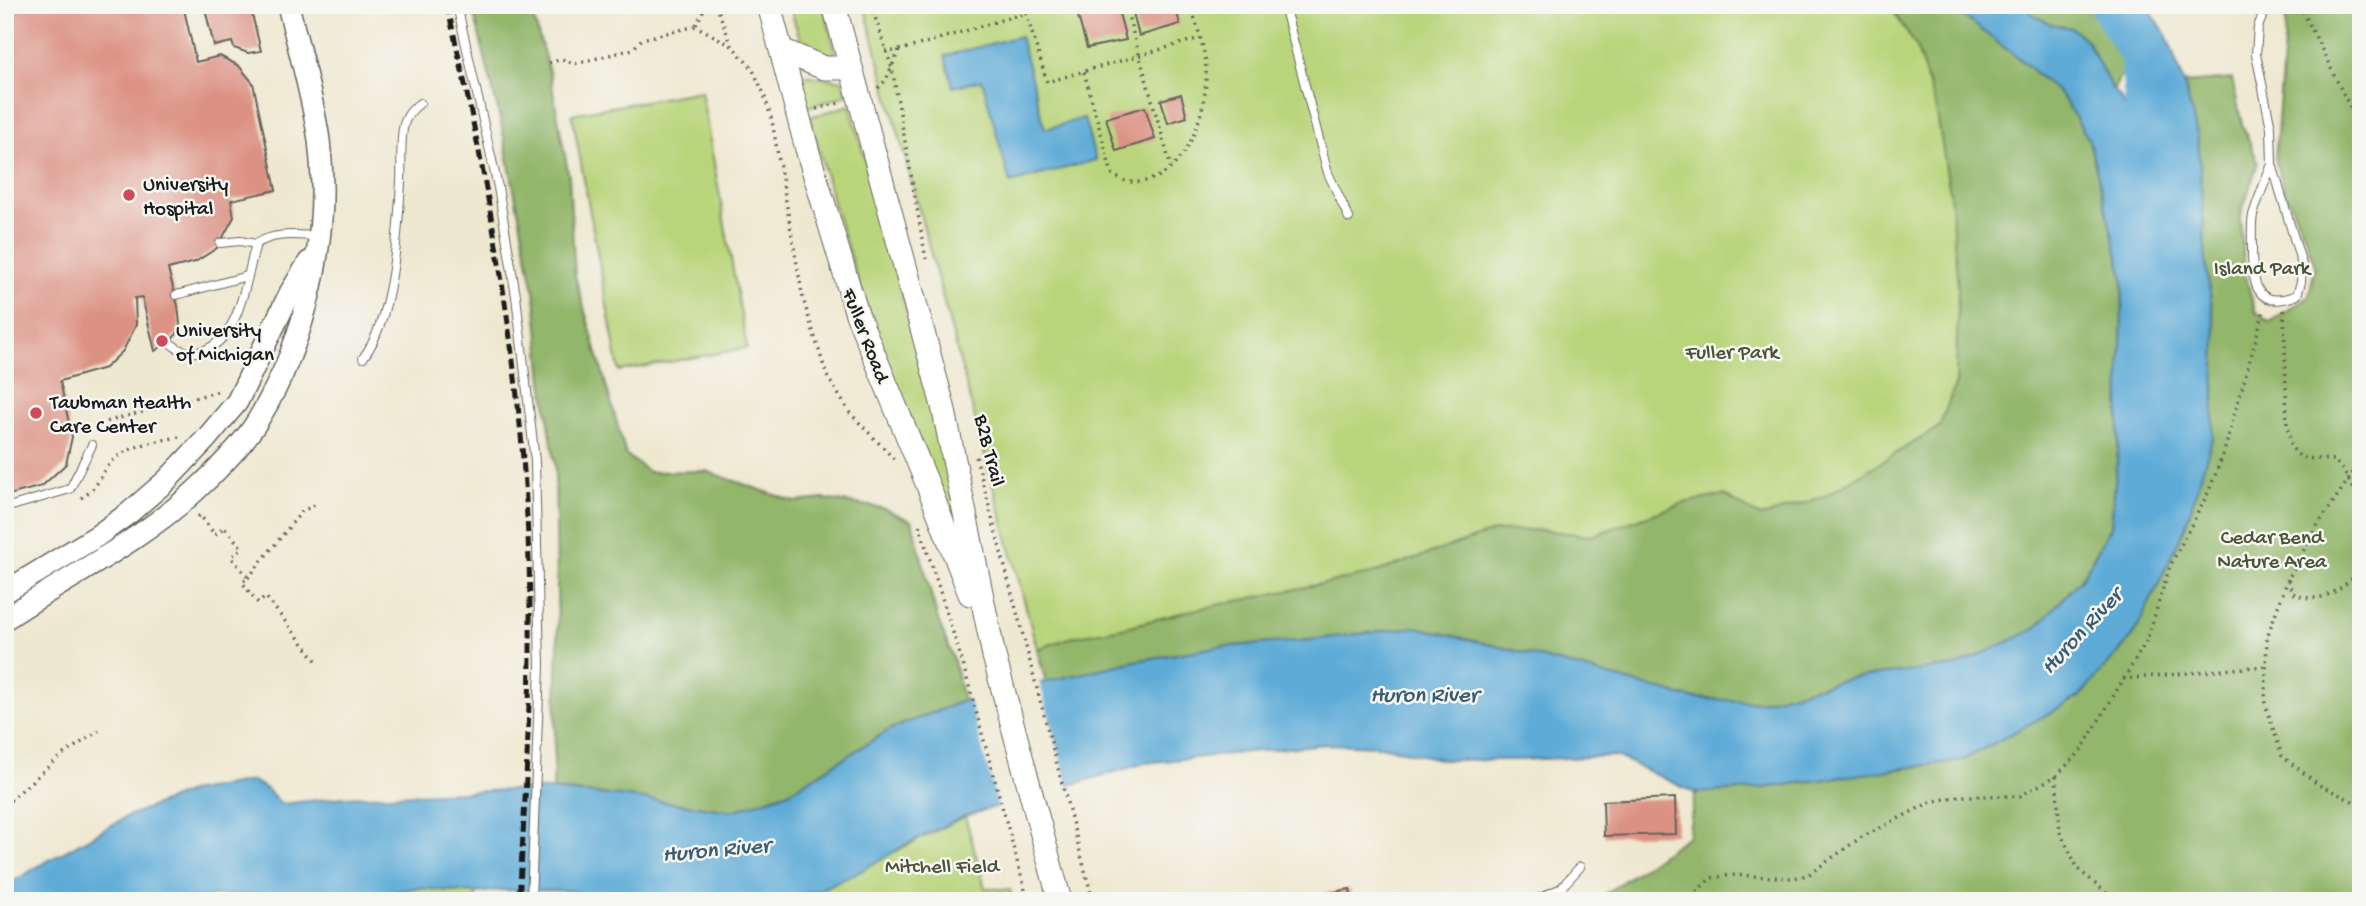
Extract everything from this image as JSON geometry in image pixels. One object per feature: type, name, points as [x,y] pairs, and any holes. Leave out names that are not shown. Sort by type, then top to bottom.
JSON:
[{"type":"main road","name":"Fuller Road","points":[[769,5],[835,249],[856,314],[929,488],[994,656]]},
{"type":"main road","name":"Fuller Road","points":[[834,5],[850,68],[864,95],[943,406],[994,656],[1060,901]]},
{"type":"main road","points":[[782,50],[824,68],[850,68]]},
{"type":"street","points":[[5,619],[113,552],[194,492],[257,422],[288,360],[305,312],[318,244],[322,181],[319,140],[311,95],[288,5]]},
{"type":"street","points":[[5,592],[129,513],[166,481],[206,439],[237,402],[290,293],[318,244]]},
{"type":"lane","points":[[457,5],[498,187],[527,381],[534,461],[540,666],[531,901]]},
{"type":"lane","points":[[1284,5],[1328,173],[1349,218]]},
{"type":"lane","points":[[2267,5],[2258,27],[2256,54],[2271,128],[2272,164],[2301,265],[2301,282],[2297,295],[2284,300],[2267,299],[2261,295],[2252,272],[2252,217],[2272,164]]},
{"type":"lane","points":[[363,358],[380,323],[390,284],[397,232],[403,127],[410,110],[420,103]]},
{"type":"lane","points":[[169,342],[178,350],[198,352],[211,347],[226,336],[236,316],[256,244],[265,238],[279,235],[318,244]]},
{"type":"lane","points":[[220,243],[240,241],[256,244]]},
{"type":"lane","points":[[176,295],[247,276]]},
{"type":"lane","points":[[5,508],[70,489],[92,445]]},
{"type":"lane","points":[[1534,901],[1561,888],[1580,867]]},
{"type":"path","points":[[696,26],[706,5]]},
{"type":"path","points":[[716,5],[732,46]]},
{"type":"path","points":[[871,5],[892,68],[922,243],[929,269]]},
{"type":"path","points":[[885,50],[899,50],[1051,5]]},
{"type":"path","points":[[1125,5],[1171,167]]},
{"type":"path","points":[[1084,72],[1112,174],[1130,183],[1155,179],[1171,167],[1187,149],[1200,123],[1206,91],[1206,66],[1191,5]]},
{"type":"path","points":[[2300,5],[2361,130]]},
{"type":"path","points":[[1026,13],[1047,82],[1200,38]]},
{"type":"path","points":[[549,63],[562,59],[573,64],[633,49],[642,39],[696,26],[732,46],[752,68],[772,121],[803,299],[827,376],[850,413],[893,457],[898,468]]},
{"type":"path","points":[[798,114],[864,95],[886,80],[899,50]]},
{"type":"path","points":[[1686,901],[1711,878],[1731,875],[1793,878],[1808,875],[1860,838],[1931,802],[1959,796],[2020,796],[2056,776],[2080,752],[2147,640],[2170,566],[2208,493],[2224,452],[2267,299]]},
{"type":"path","points":[[2284,300],[2287,426],[2292,448],[2301,458],[2333,460],[2348,479],[2361,503]]},
{"type":"path","points":[[79,429],[230,387]]},
{"type":"path","points":[[78,500],[94,490],[110,463],[120,454],[163,440],[181,437],[187,442]]},
{"type":"path","name":"B2B Trail","points":[[976,456],[1024,647],[1093,901]]},
{"type":"path","points":[[2361,461],[2316,526],[2288,579],[2267,637],[2265,703],[2282,756],[2319,785],[2361,805]]},
{"type":"path","points":[[319,503],[302,511],[242,582],[258,603],[266,597],[320,664]]},
{"type":"path","points":[[916,514],[963,664],[1028,901]]},
{"type":"path","points":[[195,519],[200,515],[215,535],[224,527],[242,548],[231,557],[248,578]]},
{"type":"path","points":[[2288,579],[2293,593],[2305,599],[2318,598],[2332,594],[2361,570]]},
{"type":"path","points":[[2123,679],[2266,666]]},
{"type":"path","points":[[5,805],[59,757],[99,731]]},
{"type":"path","points":[[2056,776],[2060,832],[2078,869],[2116,901]]},
{"type":"green space","points":[[472,5],[530,5],[550,75],[569,177],[575,276],[626,455],[649,472],[706,471],[795,502],[824,499],[882,508],[912,521],[937,617],[954,661],[963,701],[891,729],[789,792],[733,811],[553,790],[558,646],[555,465],[543,382],[535,296],[501,123]]},
{"type":"green space","points":[[790,5],[823,5],[836,53],[822,56],[807,48],[798,33]]},
{"type":"green space","name":"Fuller Park","points":[[864,5],[1949,5],[2123,277],[1691,698],[1513,650],[1046,682]]},
{"type":"green space","points":[[1889,5],[1949,5],[2022,61],[2062,96],[2089,140],[2123,277],[2118,451],[2111,527],[2082,578],[2035,630],[1957,666],[1851,678],[1760,702],[1691,698],[1416,627],[1302,641],[1217,647],[1135,661],[1046,682],[1037,649],[1072,637],[1370,574],[1495,531],[1543,530],[1591,536],[1684,503],[1724,495],[1761,517],[1825,496],[1939,427],[1956,383],[1958,288],[1950,194],[1936,108],[1916,46]]},
{"type":"green space","points":[[2029,5],[2096,5],[2128,69],[2114,89],[2087,41],[2071,28],[2050,24],[2031,13]]},
{"type":"green space","name":"Cedar Bend Nature Area","points":[[2287,5],[2361,5],[2361,901],[1595,901],[1688,836],[1695,793],[1756,789],[1963,760],[2079,697],[2134,635],[2185,528],[2216,338],[2206,263],[2198,138],[2184,83],[2232,79],[2242,124],[2258,162],[2240,218],[2245,274],[2255,311],[2270,322],[2309,296],[2315,266],[2284,190],[2275,159]]},
{"type":"green space","points":[[804,75],[843,81],[847,95],[808,107],[800,80]]},
{"type":"green space","points":[[701,91],[747,348],[619,371],[572,114]]},
{"type":"green space","points":[[850,105],[951,474],[977,583],[875,334],[834,206],[810,117]]},
{"type":"green space","name":"Mitchell Field","points":[[965,816],[985,888],[1010,890],[1013,901],[777,901],[817,891]]},
{"type":"green space","points":[[417,888],[476,893],[475,901],[183,901],[217,895],[363,897]]},
{"type":"water","name":"Huron River","points":[[1949,5],[2029,5],[2031,13],[2050,24],[2071,28],[2087,41],[2112,89],[2120,97],[2142,135],[2146,104],[2096,5],[2153,5],[2152,14],[2166,34],[2184,83],[2198,138],[2206,263],[2216,338],[2213,436],[2185,528],[2134,635],[2079,697],[1963,760],[1756,789],[1695,793],[1616,756],[1444,760],[1381,746],[1325,744],[1145,763],[965,816],[911,842],[857,873],[817,891],[777,901],[606,901],[572,891],[503,890],[476,893],[417,888],[363,897],[289,894],[217,895],[183,901],[5,901],[5,887],[37,867],[128,816],[189,792],[252,781],[267,789],[281,804],[344,797],[535,789],[620,796],[733,811],[789,792],[891,729],[963,701],[1135,661],[1217,647],[1302,641],[1416,627],[1691,698],[1760,702],[1851,678],[1957,666],[2035,629],[2082,578],[2111,527],[2118,451],[2123,277],[2089,140],[2062,96],[2022,61]]},
{"type":"water","points":[[1020,36],[1045,129],[1084,118],[1096,160],[1010,183],[982,80],[953,87],[945,56]]},
{"type":"pier","points":[[1039,680],[1069,789],[999,810],[968,696]]},
{"type":"building","name":"University Hospital","points":[[5,5],[183,5],[196,62],[220,56],[239,66],[253,83],[276,190],[231,200],[234,217],[217,248],[195,262],[168,269],[180,324],[177,334],[169,342],[155,351],[142,297],[135,298],[136,325],[123,351],[105,368],[60,381],[72,437],[66,464],[42,486],[5,496]]},
{"type":"building","points":[[204,5],[238,5],[240,13],[251,10],[261,51],[248,53],[234,48],[232,42],[214,46]]},
{"type":"building","points":[[1117,5],[1126,40],[1087,48],[1075,6]]},
{"type":"building","points":[[1131,5],[1175,5],[1180,24],[1139,36]]},
{"type":"building","points":[[1181,94],[1187,117],[1168,123],[1161,100]]},
{"type":"building","points":[[1145,107],[1155,139],[1116,151],[1106,118]]},
{"type":"building","points":[[1675,798],[1676,834],[1604,836],[1603,801]]},
{"type":"building","points":[[1350,889],[1352,901],[1319,901],[1318,895]]},
{"type":"waterway","name":"Huron River","points":[[2106,5],[2136,55],[2149,172]]},
{"type":"railway","points":[[447,5],[480,154],[493,230],[523,456],[528,532],[530,645],[519,901]]},
{"type":"place","name":"University Hospital","points":[[129,195]]},
{"type":"place","name":"University of Michigan","points":[[162,341]]},
{"type":"place","name":"Taubman Health Care Center","points":[[36,413]]},
{"type":"park label","name":"Island Park","points":[[2262,267]]}]
